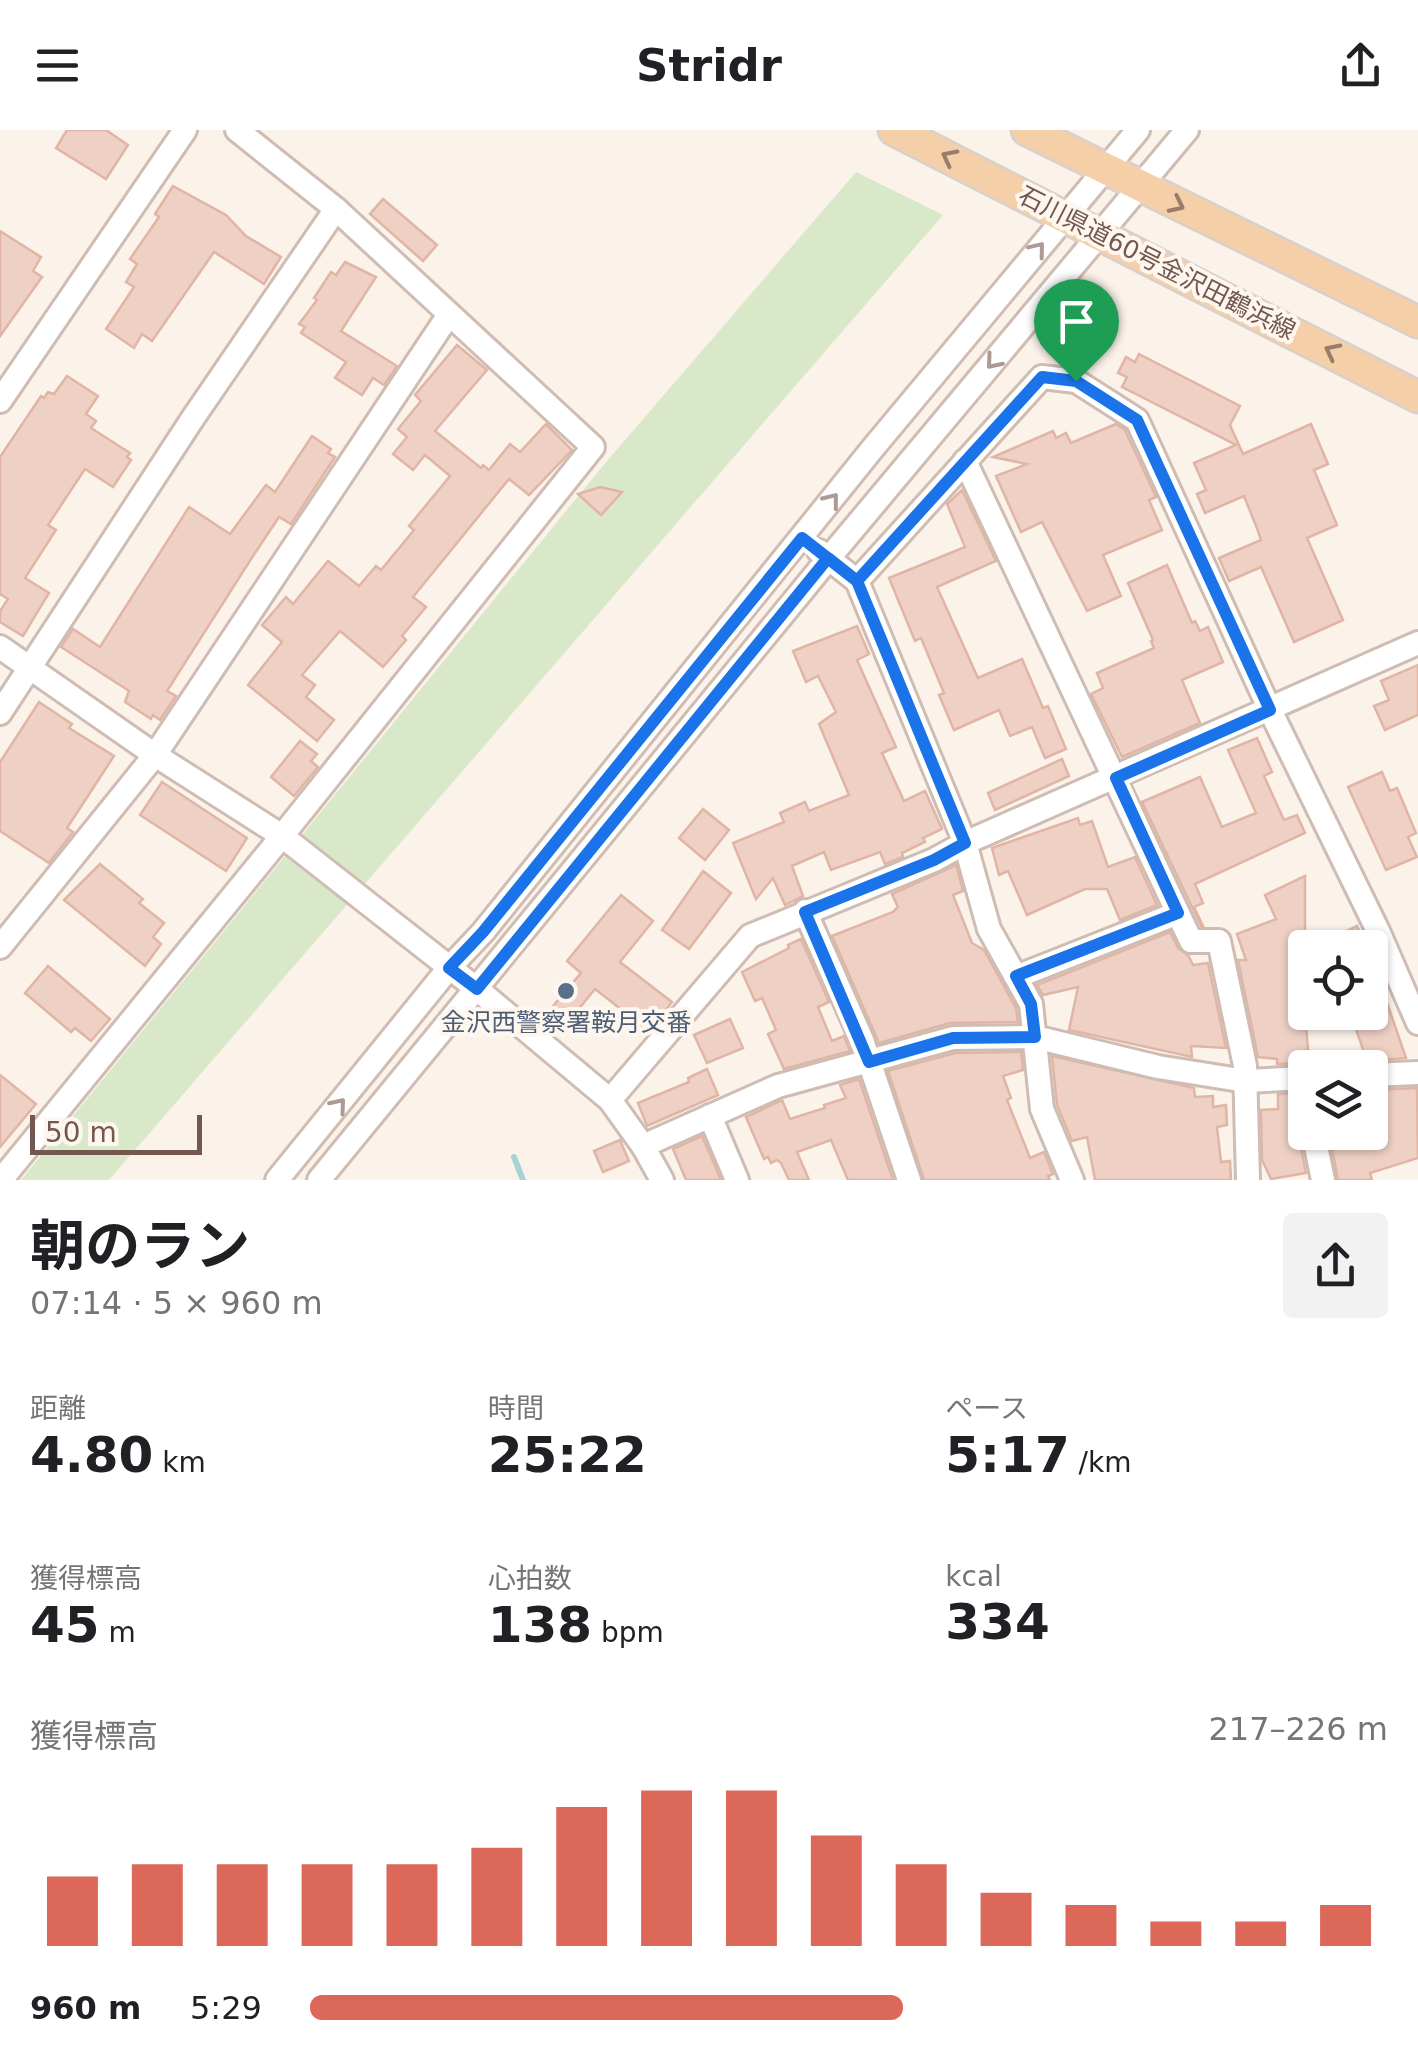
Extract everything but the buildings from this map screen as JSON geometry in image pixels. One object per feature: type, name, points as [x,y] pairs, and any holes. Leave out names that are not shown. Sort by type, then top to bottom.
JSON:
[{"type":"main road","name":"石川県道60号金沢田鶴浜線","points":[[894,130],[1418,398]]},
{"type":"main road","points":[[1027,130],[1418,322]]},
{"type":"street","points":[[0,402],[186,130]]},
{"type":"street","points":[[1,1180],[592,448],[336,209],[237,130]]},
{"type":"street","points":[[278,1180],[1138,130]]},
{"type":"street","points":[[319,1180],[828,558],[1187,130]]},
{"type":"street","points":[[0,714],[193,418],[336,209]]},
{"type":"street","points":[[0,947],[155,755],[448,316]]},
{"type":"street","points":[[857,581],[1042,377],[1076,381],[1137,420],[1270,710],[1378,930],[1418,1023]]},
{"type":"street","points":[[965,461],[1191,940],[1219,941],[1246,1081],[1248,1180]]},
{"type":"street","points":[[802,538],[857,581],[965,843],[990,928],[1031,1004],[1042,1108],[1072,1180]]},
{"type":"street","points":[[610,1100],[750,936],[934,860],[1418,643]]},
{"type":"street","points":[[0,647],[155,755],[282,836],[477,989],[610,1100],[662,1180]]},
{"type":"street","points":[[805,912],[869,1062],[909,1180]]},
{"type":"street","points":[[1016,976],[1178,913]]},
{"type":"street","points":[[643,1146],[778,1086],[953,1038],[1035,1037],[1158,1067],[1246,1081],[1288,1082]]},
{"type":"street","points":[[1388,1075],[1418,1073]]},
{"type":"street","points":[[710,1116],[737,1180]]},
{"type":"street","points":[[1317,1150],[1323,1180]]},
{"type":"green space","points":[[856,172],[943,215],[109,1180],[21,1180],[601,468]]},
{"type":"waterway","points":[[514,1157],[523,1180]]},
{"type":"place","name":"金沢西警察署鞍月交番","points":[[566,991]]},
{"type":"route","points":[[1076,381],[1042,377],[857,581],[828,558],[802,538],[483,932],[449,968],[477,989],[828,558],[857,581],[965,843],[934,860],[805,912],[869,1062],[953,1038],[1035,1037],[1031,1004],[1016,976],[1178,913],[1116,778],[1270,710],[1137,420],[1076,381]]}]
